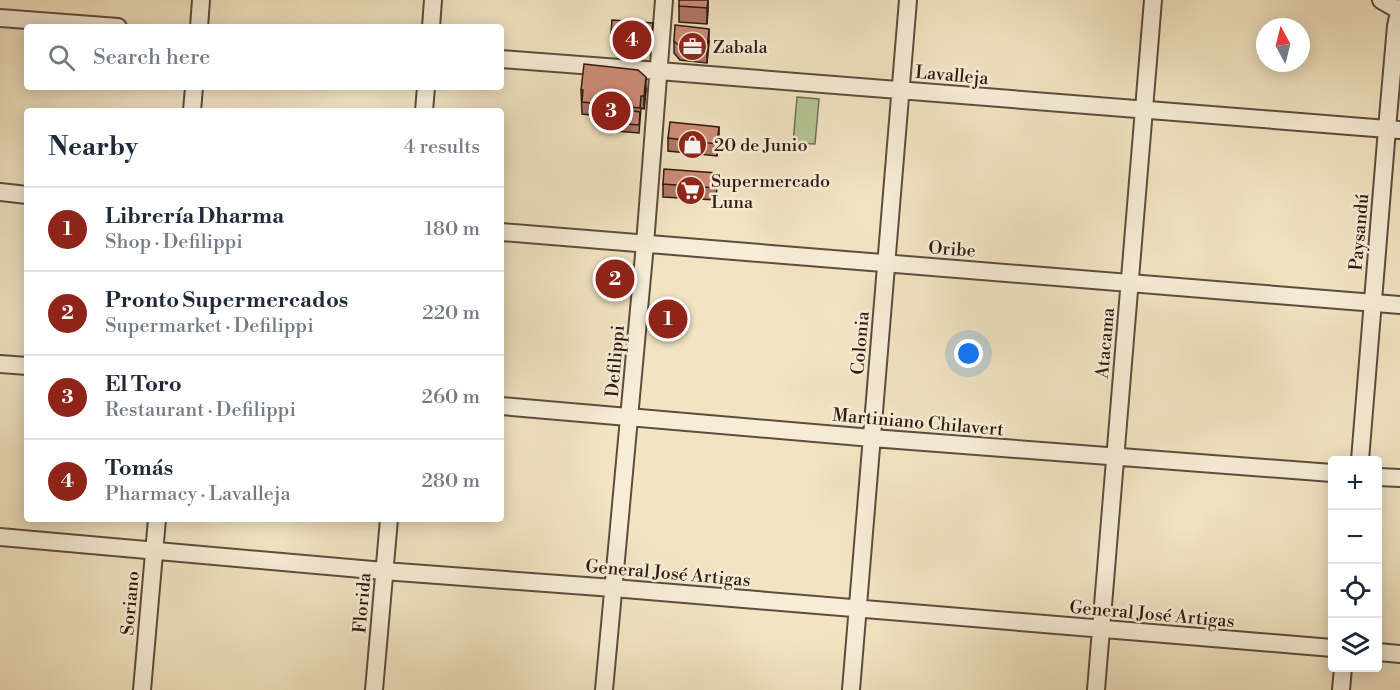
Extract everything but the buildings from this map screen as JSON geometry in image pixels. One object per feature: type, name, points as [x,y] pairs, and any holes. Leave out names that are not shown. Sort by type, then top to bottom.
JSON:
[{"type":"street","points":[[199,24],[201,0]]},
{"type":"street","points":[[431,24],[433,0]]},
{"type":"street","name":"Defilippi","points":[[604,690],[645,244],[664,0]]},
{"type":"street","name":"Colonia","points":[[851,690],[908,0]]},
{"type":"street","name":"Atacama","points":[[1096,690],[1153,0]]},
{"type":"street","points":[[1381,0],[1400,10]]},
{"type":"street","name":"Paysandú","points":[[1360,456],[1373,302],[1393,130],[1396,26],[1400,10]]},
{"type":"street","points":[[0,18],[79,24]]},
{"type":"street","name":"Lavalleja","points":[[504,59],[1393,130]]},
{"type":"street","points":[[192,108],[194,90]]},
{"type":"street","points":[[424,108],[426,90]]},
{"type":"street","points":[[0,192],[24,195]]},
{"type":"street","name":"Oribe","points":[[504,232],[1400,305]]},
{"type":"street","points":[[0,364],[24,366]]},
{"type":"street","name":"Martiniano Chilavert","points":[[504,406],[872,438],[1328,473]]},
{"type":"street","points":[[1382,477],[1400,478]]},
{"type":"street","name":"Soriano","points":[[142,690],[157,522]]},
{"type":"street","name":"Florida","points":[[375,690],[388,522]]},
{"type":"street","name":"General José Artigas","points":[[0,537],[384,571],[1328,648]]},
{"type":"street","points":[[1382,652],[1400,654]]},
{"type":"street","points":[[1341,690],[1342,672]]},
{"type":"green space","points":[[797,97],[819,99],[815,144],[793,143]]},
{"type":"place","name":"Tomás","points":[[632,40]]},
{"type":"place","name":"Zabala","points":[[692,47]]},
{"type":"place","name":"El Toro","points":[[611,111]]},
{"type":"place","name":"20 de Junio","points":[[693,145]]},
{"type":"place","name":"Supermercado Luna","points":[[690,191]]},
{"type":"place","name":"Pronto Supermercados","points":[[615,279]]},
{"type":"place","name":"Librería Dharma","points":[[668,319]]}]
